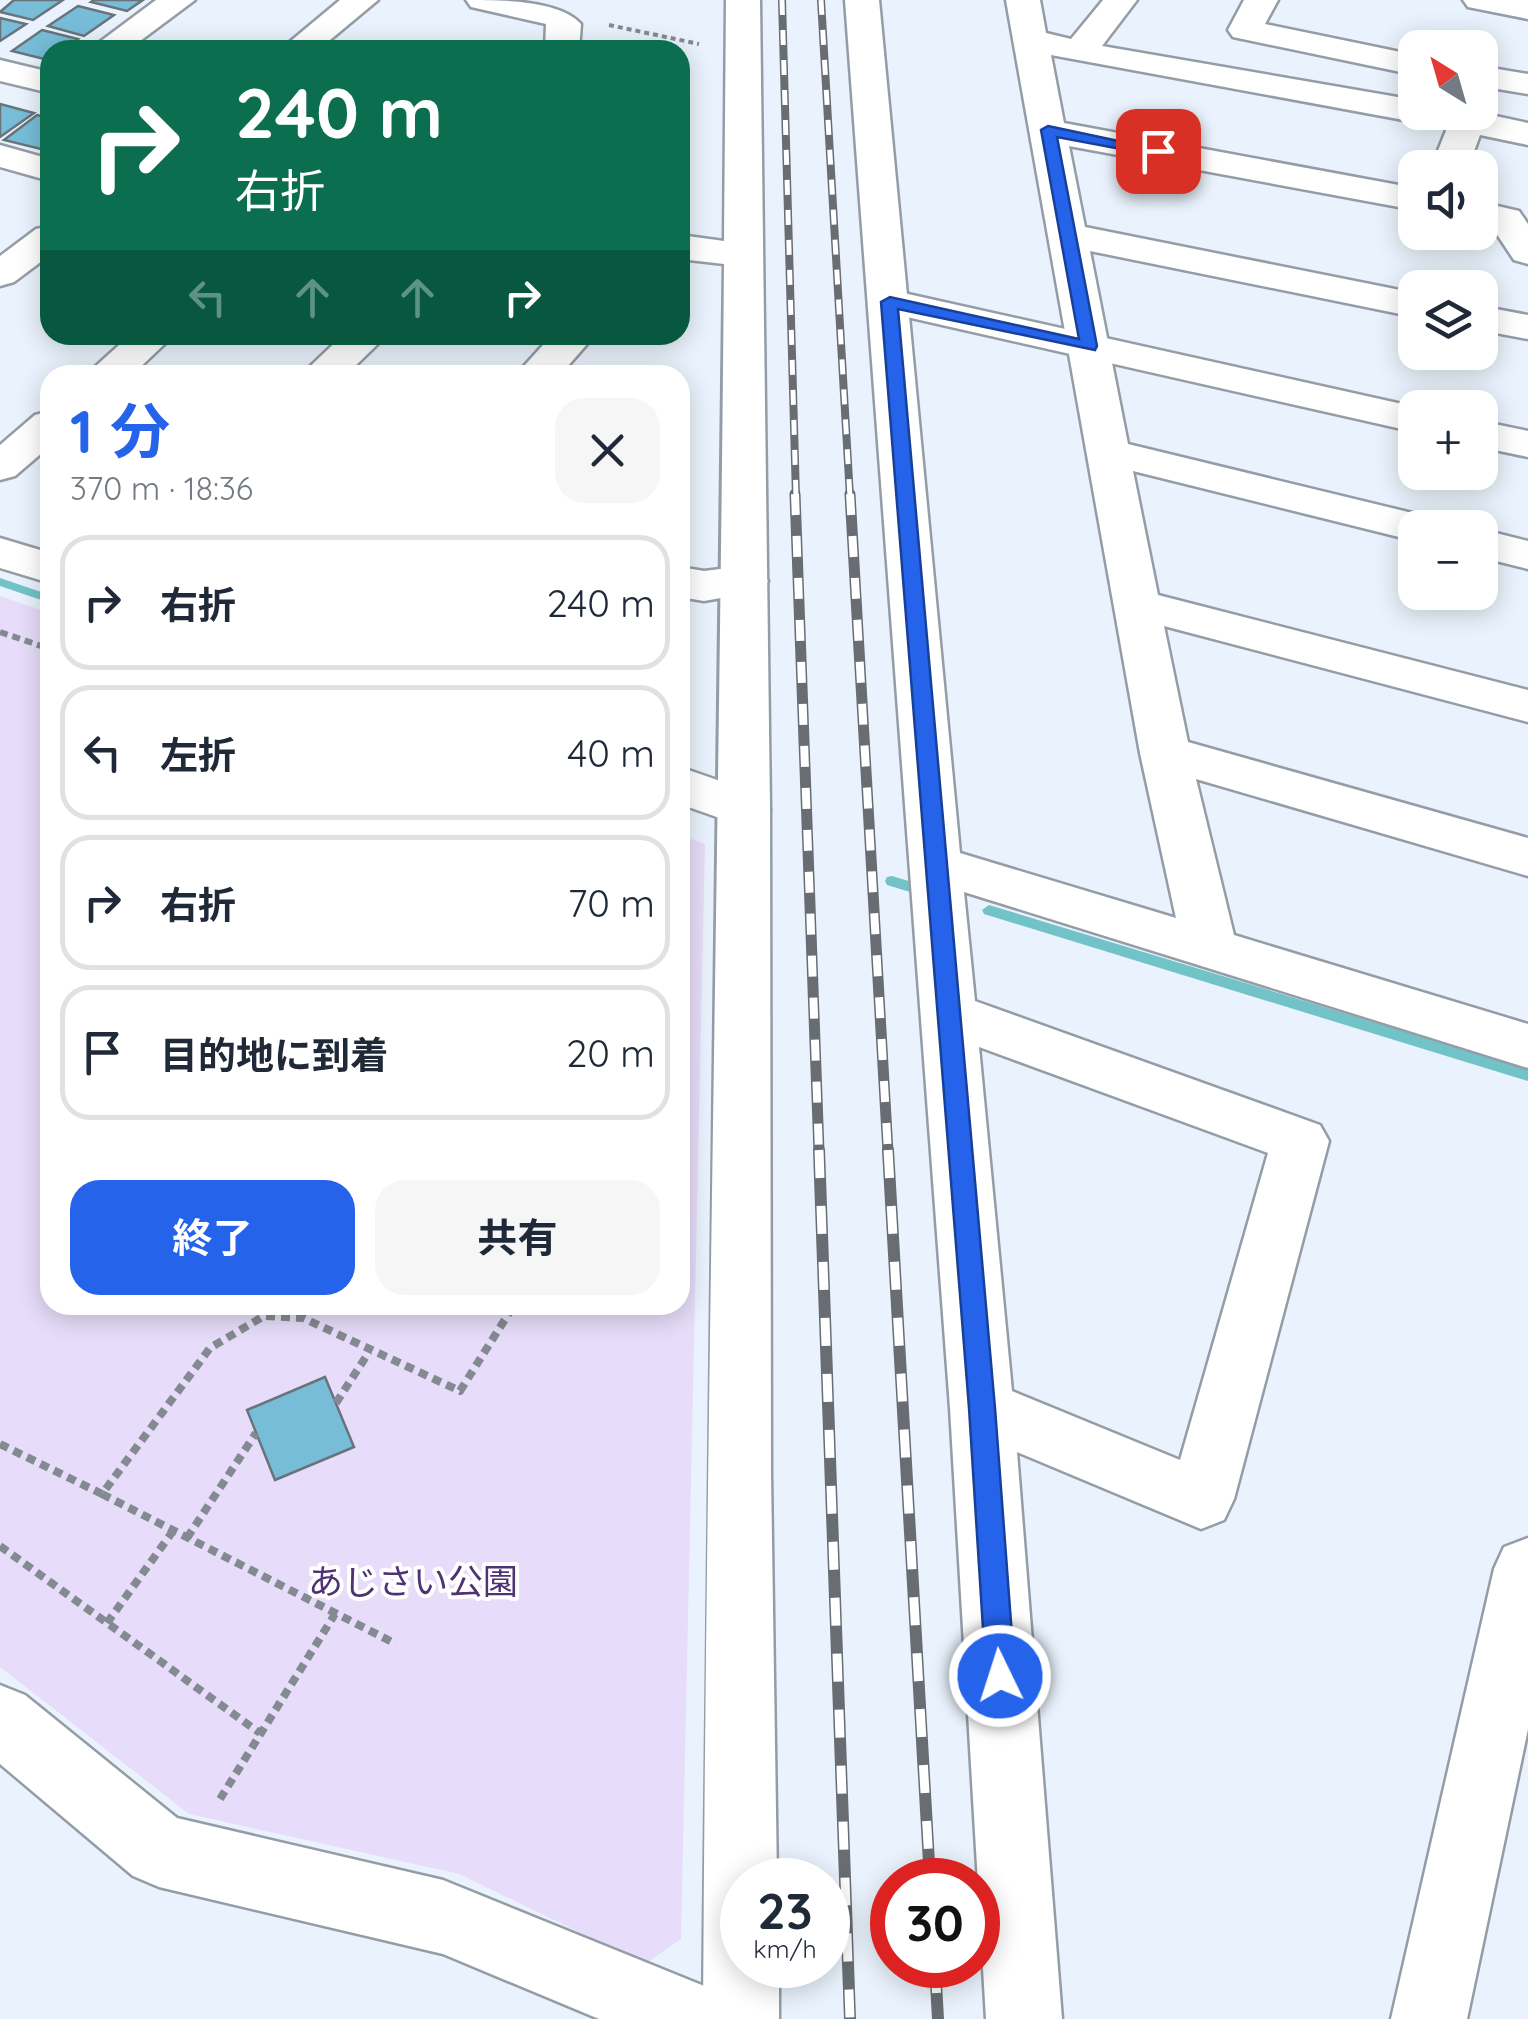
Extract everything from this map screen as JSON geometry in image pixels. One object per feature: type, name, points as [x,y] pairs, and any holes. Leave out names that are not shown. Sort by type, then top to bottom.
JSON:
[{"type":"street","points":[[120,40],[178,0]]},
{"type":"street","points":[[318,40],[361,0]]},
{"type":"street","points":[[483,0],[560,34]]},
{"type":"street","points":[[741,2019],[738,1474],[746,581],[743,0]]},
{"type":"street","points":[[862,0],[982,1408],[1024,2019]]},
{"type":"street","points":[[1079,52],[1120,0]]},
{"type":"street","points":[[1261,0],[1244,30],[1398,62]]},
{"type":"street","points":[[1480,0],[1528,9]]},
{"type":"street","points":[[1027,20],[1079,52],[1398,108]]},
{"type":"street","points":[[1027,20],[1165,753],[1210,949]]},
{"type":"street","points":[[0,70],[40,80]]},
{"type":"street","points":[[1498,79],[1528,84]]},
{"type":"street","points":[[1498,128],[1528,134]]},
{"type":"street","points":[[1048,130],[1398,196]]},
{"type":"street","points":[[0,156],[40,167]]},
{"type":"street","points":[[1505,219],[1528,252]]},
{"type":"street","points":[[1068,235],[1398,302]]},
{"type":"street","points":[[0,274],[40,244]]},
{"type":"street","points":[[690,248],[742,255]]},
{"type":"street","points":[[890,302],[1398,415]]},
{"type":"street","points":[[1498,321],[1528,327]]},
{"type":"street","points":[[120,365],[142,345]]},
{"type":"street","points":[[333,365],[356,345]]},
{"type":"street","points":[[546,365],[566,345]]},
{"type":"street","points":[[0,467],[40,433]]},
{"type":"street","points":[[1498,438],[1528,444]]},
{"type":"street","points":[[1108,452],[1398,523]]},
{"type":"street","points":[[1498,548],[1528,555]]},
{"type":"street","points":[[0,552],[40,566]]},
{"type":"street","points":[[690,584],[746,581]]},
{"type":"street","points":[[1137,604],[1528,706]]},
{"type":"street","points":[[1165,753],[1528,858]]},
{"type":"street","points":[[690,789],[745,809]]},
{"type":"street","points":[[935,864],[1528,1046]]},
{"type":"street","points":[[948,1012],[1300,1141],[1202,1500],[982,1408]]},
{"type":"street","points":[[1429,2019],[1528,1569]]},
{"type":"street","points":[[0,1719],[160,1850],[443,1918],[692,2019]]},
{"type":"path","points":[[560,34],[634,40]]},
{"type":"path","points":[[690,44],[709,46]]},
{"type":"path","points":[[0,632],[40,646]]},
{"type":"path","points":[[102,1494],[210,1348],[264,1316],[303,1318],[460,1392],[508,1315]]},
{"type":"path","points":[[336,1403],[369,1352]]},
{"type":"path","points":[[187,1538],[256,1433]]},
{"type":"path","points":[[0,1444],[396,1644]]},
{"type":"path","points":[[108,1623],[174,1530]]},
{"type":"path","points":[[0,1546],[260,1733]]},
{"type":"path","points":[[184,1856],[335,1614]]},
{"type":"green space","name":"あじさい公園","points":[[0,596],[40,610],[40,1315],[690,1315],[690,839],[705,844],[681,1939],[645,1964],[459,1874],[189,1814],[0,1667]]},
{"type":"building","points":[[14,0],[63,0],[33,20],[0,12]]},
{"type":"building","points":[[143,0],[127,11],[91,2]]},
{"type":"building","points":[[78,6],[114,15],[84,36],[48,26]]},
{"type":"building","points":[[0,18],[26,24],[0,41]]},
{"type":"building","points":[[42,30],[78,39],[40,40],[40,58],[12,51]]},
{"type":"building","points":[[0,104],[34,113],[0,137]]},
{"type":"building","points":[[37,115],[40,116],[40,149],[4,140]]},
{"type":"building","points":[[325,1377],[354,1447],[275,1480],[247,1410]]},
{"type":"waterway","points":[[0,582],[40,596]]},
{"type":"waterway","points":[[892,881],[910,887]]},
{"type":"waterway","points":[[989,910],[1528,1075]]},
{"type":"railway","points":[[782,0],[796,497]]},
{"type":"railway","points":[[821,0],[850,497]]},
{"type":"railway","points":[[795,494],[819,1152]]},
{"type":"railway","points":[[850,494],[888,1152]]},
{"type":"railway","points":[[819,1150],[850,2019]]},
{"type":"railway","points":[[888,1150],[929,1858]]},
{"type":"railway","points":[[936,1988],[938,2019]]},
{"type":"route","points":[[1000,1676],[982,1408],[890,302],[1089,346],[1048,130],[1158,151]]}]
